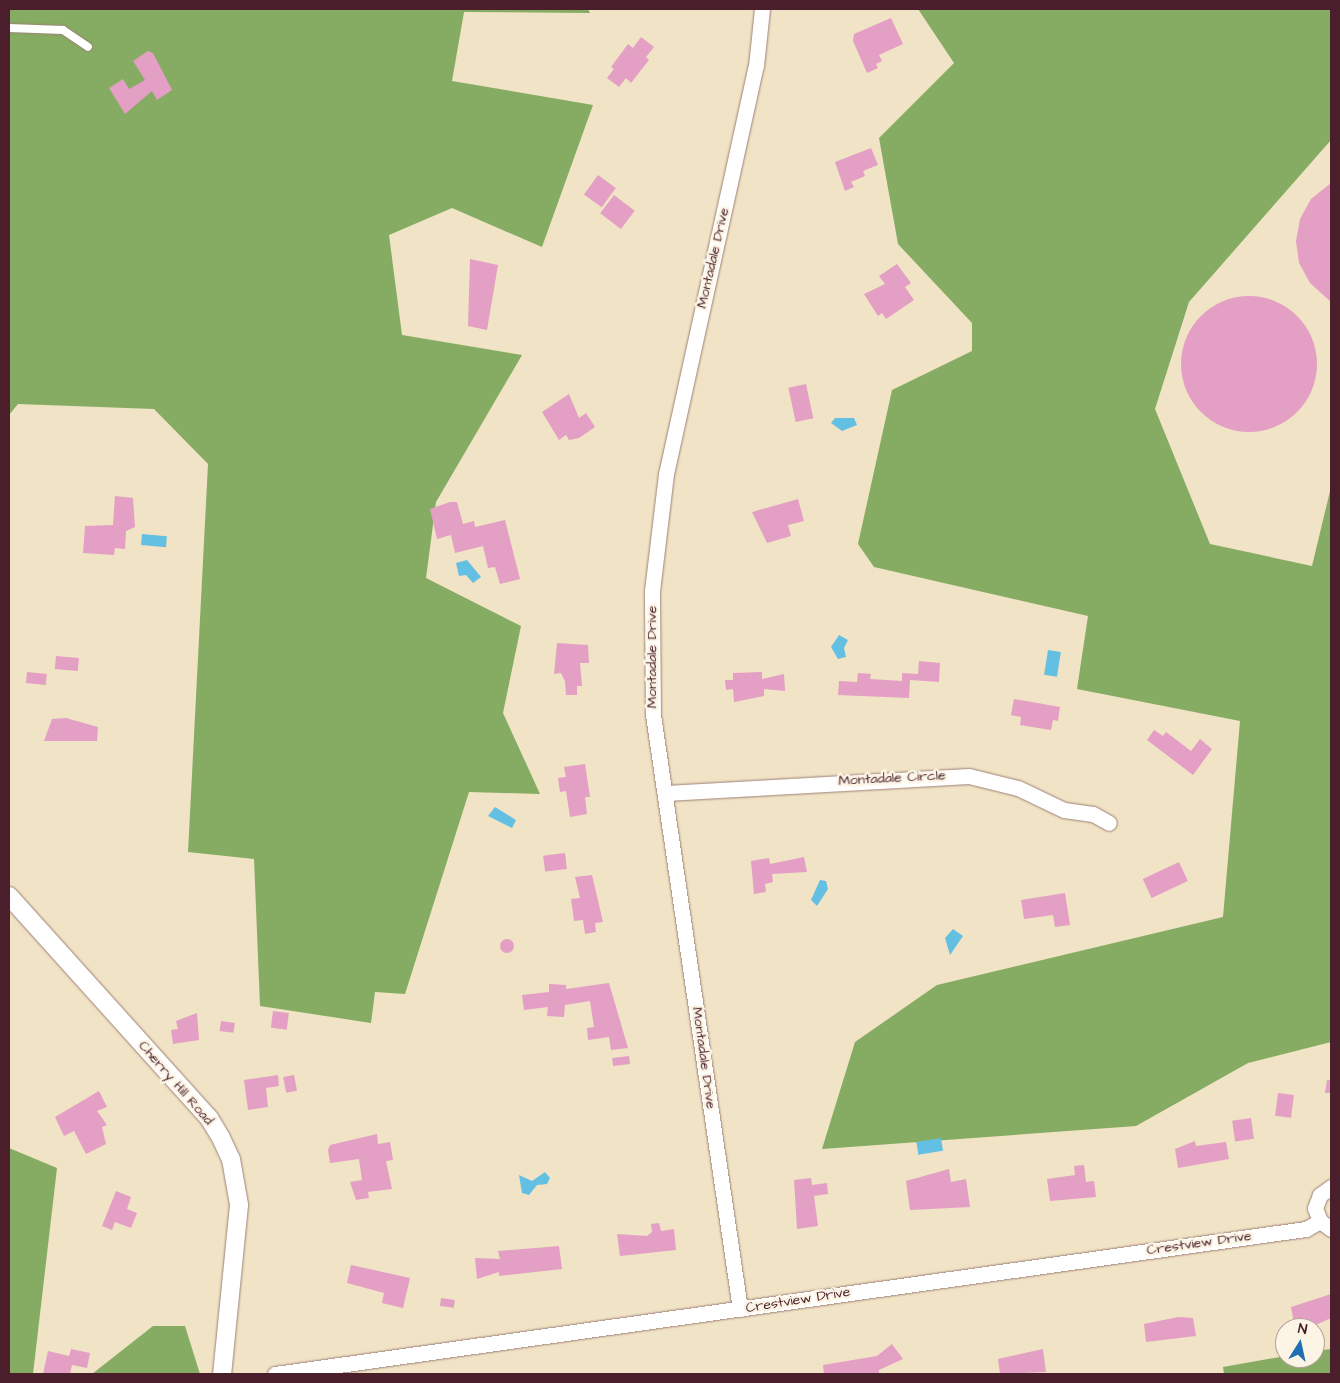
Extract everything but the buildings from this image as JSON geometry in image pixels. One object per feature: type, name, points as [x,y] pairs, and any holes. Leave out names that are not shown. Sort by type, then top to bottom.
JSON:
[{"type":"street","name":"Montadale Drive","points":[[740,1309],[651,683],[656,531],[756,66],[762,9]]},
{"type":"street","name":"Montadale Circle","points":[[666,793],[961,775],[994,780],[1064,810],[1093,814],[1110,823]]},
{"type":"street","name":"Cherry Hill Road","points":[[9,896],[209,1118],[222,1138],[235,1174],[239,1205],[222,1374]]},
{"type":"street","name":"Crestview Drive","points":[[275,1374],[1306,1229],[1325,1225],[1316,1201],[1331,1187]]},
{"type":"lane","points":[[9,28],[63,30],[88,47]]},
{"type":"green space","points":[[9,9],[588,9],[590,13],[464,12],[452,81],[593,105],[542,247],[452,208],[389,235],[402,335],[522,355],[436,502],[426,578],[521,626],[503,713],[540,794],[469,792],[405,994],[375,992],[371,1023],[260,1006],[254,859],[188,852],[208,464],[154,409],[18,404],[9,415]]},
{"type":"green space","points":[[918,9],[1331,9],[1331,140],[1189,302],[1155,409],[1210,544],[1312,566],[1331,487],[1331,1042],[1248,1063],[1136,1126],[822,1149],[855,1042],[937,985],[1223,917],[1240,721],[1077,689],[1088,616],[874,567],[858,544],[892,390],[972,351],[972,323],[898,244],[879,138],[954,63]]},
{"type":"green space","points":[[9,1148],[57,1168],[33,1374],[9,1374]]},
{"type":"green space","points":[[153,1326],[185,1326],[200,1374],[92,1374]]},
{"type":"green space","points":[[1331,1349],[1331,1374],[1224,1374],[1223,1367],[1275,1358],[1275,1368],[1325,1368],[1325,1350]]},
{"type":"water","points":[[835,418],[854,418],[857,425],[842,431],[831,423]]},
{"type":"water","points":[[142,534],[167,536],[166,547],[141,545]]},
{"type":"water","points":[[467,560],[481,577],[473,583],[466,575],[459,576],[456,563]]},
{"type":"water","points":[[839,635],[848,640],[844,648],[846,657],[838,659],[831,647]]},
{"type":"water","points":[[1048,650],[1061,652],[1057,677],[1044,675]]},
{"type":"water","points":[[495,807],[516,820],[512,828],[488,816]]},
{"type":"water","points":[[820,880],[826,881],[828,889],[817,906],[811,900]]},
{"type":"water","points":[[953,929],[963,936],[950,955],[945,938]]},
{"type":"water","points":[[941,1138],[943,1151],[918,1155],[916,1142]]},
{"type":"water","points":[[545,1172],[550,1178],[547,1184],[537,1185],[529,1195],[522,1193],[519,1175],[532,1181]]}]
